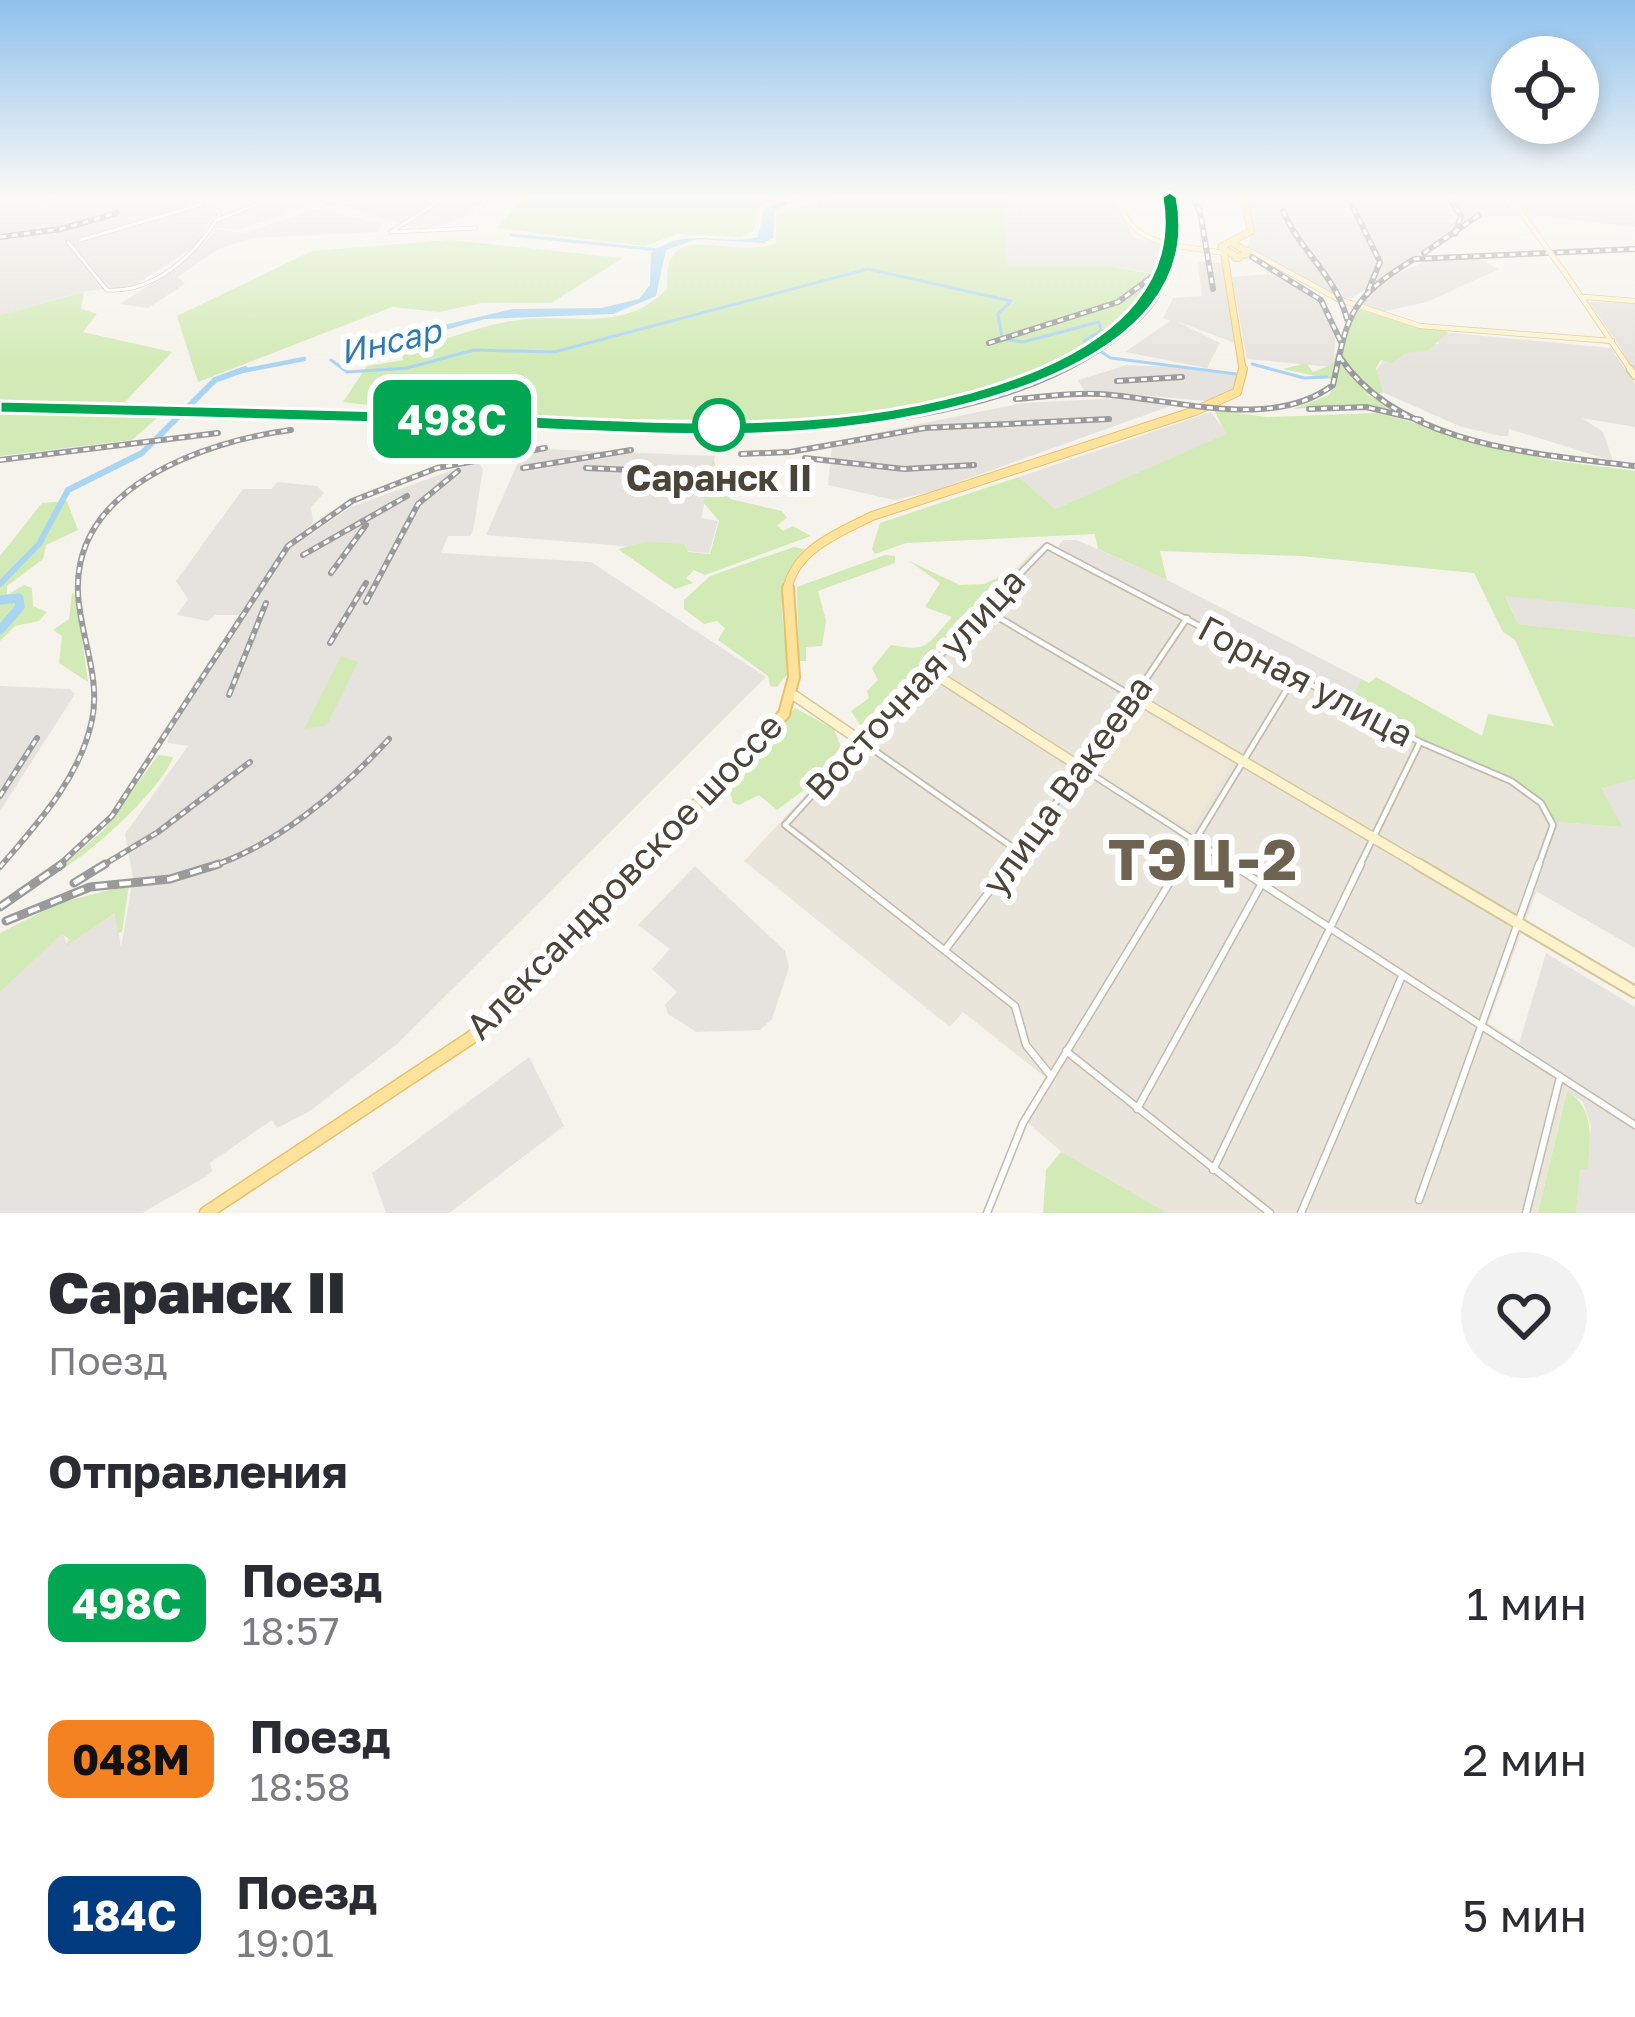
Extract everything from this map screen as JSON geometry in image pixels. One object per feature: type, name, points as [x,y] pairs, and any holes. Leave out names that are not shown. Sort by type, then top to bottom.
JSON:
[{"type":"main road","name":"Александровское шоссе","points":[[206,1213],[404,1085],[488,1022],[725,778],[795,696],[787,589],[795,567],[814,545],[888,514],[1237,392],[1244,374],[1222,254]]},
{"type":"street","points":[[77,254],[107,290],[131,291],[189,254]]},
{"type":"street","points":[[1247,254],[1261,256],[1338,299],[1420,326],[1612,340]]},
{"type":"street","points":[[1551,254],[1635,376]]},
{"type":"street","points":[[1583,297],[1635,302]]},
{"type":"street","name":"Восточная улица","points":[[945,950],[784,824],[1048,546]]},
{"type":"street","name":"Горная улица","points":[[1048,546],[1420,742],[1528,791],[1553,825],[1518,924]]},
{"type":"street","points":[[985,609],[1635,992]]},
{"type":"street","name":"улица Вакеева","points":[[945,950],[1022,853],[1187,618]]},
{"type":"street","points":[[927,669],[1635,1125]]},
{"type":"street","points":[[987,1213],[1023,1123],[1295,676]]},
{"type":"street","points":[[795,696],[1022,853]]},
{"type":"street","points":[[1213,1170],[1420,742]]},
{"type":"street","points":[[1137,1108],[1261,885]]},
{"type":"street","points":[[1420,1200],[1518,924]]},
{"type":"street","points":[[945,950],[1015,1006],[1026,1045],[1051,1076]]},
{"type":"street","points":[[1300,1213],[1402,976]]},
{"type":"street","points":[[1066,1051],[1270,1213]]},
{"type":"street","points":[[1526,1213],[1560,1077]]},
{"type":"shaded area","points":[[0,254],[184,254],[132,287],[86,291],[0,315]]},
{"type":"shaded area","points":[[191,254],[211,254],[178,277],[185,284],[148,308],[120,304],[162,277],[158,275]]},
{"type":"shaded area","points":[[1007,254],[1165,254],[1156,274],[1110,266],[1007,266]]},
{"type":"shaded area","points":[[1259,254],[1419,254],[1352,298],[1339,298]]},
{"type":"shaded area","points":[[1437,256],[1473,256],[1499,269],[1427,302],[1381,312],[1357,305],[1388,278]]},
{"type":"shaded area","points":[[1197,261],[1224,264],[1238,344],[1176,321],[1220,343],[1207,368],[1125,352],[1170,321],[1163,318],[1173,298],[1202,296]]},
{"type":"shaded area","points":[[1264,264],[1327,309],[1336,331],[1333,367],[1247,359],[1232,277],[1267,274]]},
{"type":"shaded area","points":[[1589,302],[1635,303],[1635,373],[1620,347]]},
{"type":"shaded area","points":[[1451,333],[1611,348],[1635,384],[1635,427],[1582,418],[1603,432],[1613,461],[1509,429],[1508,436],[1500,436],[1459,426],[1380,391],[1377,369],[1383,361],[1417,343],[1439,344],[1436,336]]},
{"type":"shaded area","points":[[1127,365],[1240,376],[1235,390],[1206,401],[1084,390],[1078,380]]},
{"type":"shaded area","points":[[1122,398],[1176,404],[933,491],[894,500],[828,485],[832,446],[870,434],[1023,403]]},
{"type":"shaded area","points":[[1211,412],[1227,434],[1055,509],[1019,477]]},
{"type":"shaded area","points":[[523,451],[715,456],[701,518],[718,521],[709,553],[486,535]]},
{"type":"shaded area","points":[[477,461],[483,469],[473,531],[470,536],[448,536],[441,553],[591,562],[766,677],[398,1043],[310,1111],[277,1128],[272,1120],[210,1163],[212,1171],[205,1177],[142,1213],[0,1213],[0,992],[63,933],[67,944],[116,913],[121,948],[133,878],[125,834],[188,746],[167,743],[169,736],[283,553],[351,507]]},
{"type":"shaded area","points":[[277,482],[317,486],[324,493],[311,507],[313,523],[282,551],[239,615],[215,615],[208,621],[177,615],[188,599],[176,581],[243,489],[272,489]]},
{"type":"shaded area","points":[[1063,540],[1077,540],[1167,580],[1361,679],[1350,702],[1058,547]]},
{"type":"shaded area","points":[[1049,543],[1456,758],[1524,785],[1549,808],[1558,833],[1488,1023],[1570,1077],[1538,1213],[1167,1213],[1077,1165],[1022,1118],[1045,1077],[963,1012],[950,1027],[744,861],[1032,552]]},
{"type":"shaded area","points":[[1505,595],[1635,609],[1635,637],[1518,624]]},
{"type":"shaded area","points":[[0,686],[70,689],[75,694],[0,811]]},
{"type":"shaded area","points":[[1136,707],[1232,763],[1191,831],[1092,769]]},
{"type":"shaded area","points":[[1635,779],[1635,948],[1536,891],[1556,822],[1621,827],[1602,787]]},
{"type":"shaded area","points":[[695,866],[785,951],[789,967],[772,1019],[760,1030],[696,1032],[668,1014],[665,1005],[677,992],[652,969],[670,949],[638,925]]},
{"type":"shaded area","points":[[1546,953],[1635,1007],[1635,1213],[1576,1213],[1580,1168],[1588,1168],[1591,1126],[1583,1102],[1567,1091],[1570,1077],[1519,1044]]},
{"type":"shaded area","points":[[529,1057],[564,1126],[449,1213],[386,1213],[372,1173]]},
{"type":"green space","points":[[307,254],[581,254],[623,258],[551,303],[482,303],[439,312],[392,307],[198,382],[177,316]]},
{"type":"green space","points":[[675,254],[1007,254],[1007,266],[1110,266],[1162,276],[1112,328],[1053,366],[987,392],[916,408],[768,420],[626,419],[343,402],[367,366],[403,360],[401,350],[504,322],[598,318],[633,311],[667,289],[668,266]]},
{"type":"green space","points":[[84,292],[81,309],[97,314],[83,332],[172,352],[125,402],[0,401],[0,315]]},
{"type":"green space","points":[[1355,308],[1449,332],[1427,351],[1406,353],[1392,363],[1381,360],[1376,368],[1383,393],[1366,394],[1405,414],[1354,404],[1293,409],[1329,395],[1336,385],[1330,379],[1283,369],[1306,363],[1313,372],[1333,364],[1335,354],[1343,352]]},
{"type":"green space","points":[[1214,410],[1267,417],[1378,413],[1549,460],[1635,471],[1635,609],[1505,596],[1518,624],[1635,637],[1635,779],[1602,788],[1622,827],[1556,822],[1524,785],[1456,758],[1350,702],[1361,679],[1369,683],[1376,677],[1482,736],[1488,714],[1554,726],[1515,640],[1503,632],[1474,573],[1301,556],[1160,551],[1167,580],[1098,549],[1095,534],[906,543],[875,554],[872,549],[880,523],[1019,477],[1055,509],[1226,434]]},
{"type":"green space","points":[[0,411],[164,412],[132,440],[0,456]]},
{"type":"green space","points":[[713,459],[730,499],[782,511],[787,518],[777,525],[783,531],[793,526],[811,536],[705,575],[694,570],[686,578],[693,583],[675,589],[618,549],[645,542],[684,544],[688,552],[710,554],[719,521],[703,502]]},
{"type":"green space","points":[[67,501],[78,530],[46,545],[43,559],[7,586],[7,595],[24,585],[32,588],[33,606],[47,612],[39,621],[15,626],[0,641],[0,556],[42,503]]},
{"type":"green space","points":[[794,547],[805,549],[783,591],[790,671],[777,687],[770,686],[768,676],[718,640],[725,628],[717,621],[704,624],[684,609],[684,600],[710,576]]},
{"type":"green space","points":[[885,555],[895,556],[895,563],[818,591],[826,621],[822,646],[806,647],[806,661],[799,661],[797,587]]},
{"type":"green space","points":[[909,561],[960,585],[984,584],[1007,573],[862,728],[851,711],[869,698],[867,691],[878,680],[872,668],[891,645],[920,647],[952,617],[925,607],[940,583]]},
{"type":"green space","points":[[72,593],[88,682],[59,663],[62,636],[53,630],[69,619]]},
{"type":"green space","points":[[341,656],[358,662],[327,725],[304,729]]},
{"type":"green space","points":[[795,708],[834,729],[841,747],[808,787],[777,810],[759,795],[739,805],[733,803],[728,785]]},
{"type":"green space","points":[[158,755],[173,757],[154,787],[84,854],[54,873],[104,830]]},
{"type":"green space","points":[[129,885],[122,932],[118,933],[115,913],[66,946],[69,939],[62,934],[0,992],[0,933],[59,903]]},
{"type":"green space","points":[[1567,1091],[1587,1116],[1588,1169],[1580,1169],[1576,1213],[1538,1213]]},
{"type":"green space","points":[[1061,1152],[1167,1213],[1043,1213],[1046,1170]]},
{"type":"water","points":[[651,254],[665,254],[656,296],[613,314],[485,319],[359,354],[359,345],[512,309],[601,308],[639,299],[650,285]]},
{"type":"waterway","points":[[331,360],[347,372],[407,368],[474,350],[554,352],[868,269],[1011,301],[998,314],[1002,337]]},
{"type":"waterway","points":[[1004,339],[1023,342],[1099,322],[1101,331],[1084,341],[1111,358],[1236,374]]},
{"type":"waterway","name":"Инсар","points":[[237,372],[304,359]]},
{"type":"waterway","points":[[1252,364],[1304,378],[1327,377]]},
{"type":"waterway","name":"Инсар","points":[[0,584],[39,544],[68,490],[142,453],[215,380],[245,369]]},
{"type":"waterway","name":"Инсар","points":[[0,600],[19,598],[20,607],[0,630]]},
{"type":"railway","points":[[0,408],[707,430],[903,417],[994,397],[1075,364],[1141,316],[1160,290],[1170,254]]},
{"type":"railway","points":[[1207,254],[1213,289]]},
{"type":"railway","points":[[1309,254],[1335,290],[1347,319]]},
{"type":"railway","points":[[1368,291],[1380,262],[1376,254]]},
{"type":"railway","points":[[1016,399],[1089,394],[1220,409],[1281,407],[1333,385],[1355,310],[1376,286],[1414,259],[1533,254]]},
{"type":"railway","points":[[1252,257],[1321,300],[1342,344]]},
{"type":"railway","points":[[989,343],[1118,302],[1160,271]]},
{"type":"railway","points":[[1340,357],[1365,387],[1416,419]]},
{"type":"railway","points":[[1117,381],[1182,377]]},
{"type":"railway","points":[[1309,409],[1366,407],[1416,419]]},
{"type":"railway","points":[[741,454],[790,452],[925,428],[1109,419]]},
{"type":"railway","points":[[1416,419],[1421,420]]},
{"type":"railway","points":[[1416,419],[1515,450],[1635,466]]},
{"type":"railway","points":[[0,867],[55,799],[78,761],[92,720],[94,688],[78,593],[82,556],[97,524],[121,497],[185,458],[291,430]]},
{"type":"railway","points":[[0,460],[218,433]]},
{"type":"railway","points":[[57,867],[112,816],[288,546],[352,501],[437,468],[545,448]]},
{"type":"railway","points":[[523,468],[631,450]]},
{"type":"railway","points":[[805,458],[904,469],[974,465]]},
{"type":"railway","points":[[586,468],[633,470]]},
{"type":"railway","points":[[366,602],[418,504],[458,471]]},
{"type":"railway","points":[[303,555],[407,496]]},
{"type":"railway","points":[[331,573],[366,525]]},
{"type":"railway","points":[[330,643],[366,583]]},
{"type":"railway","points":[[229,695],[266,603]]},
{"type":"railway","points":[[0,796],[37,738]]},
{"type":"railway","points":[[209,867],[283,831],[351,777],[389,739]]},
{"type":"railway","points":[[100,867],[158,832],[250,762]]},
{"type":"railway","points":[[0,907],[62,864]]},
{"type":"railway","points":[[74,883],[105,864]]},
{"type":"railway","points":[[6,921],[90,887],[170,879],[219,864]]},
{"type":"train","name":"498С","points":[[0,407],[636,424],[802,426],[860,420],[1004,390],[1068,364],[1098,346],[1140,309],[1165,274],[1172,254]]},
{"type":"place","name":"Саранск II","points":[[719,425]]},
{"type":"district","name":"ТЭЦ-2","points":[[1204,860]]}]
